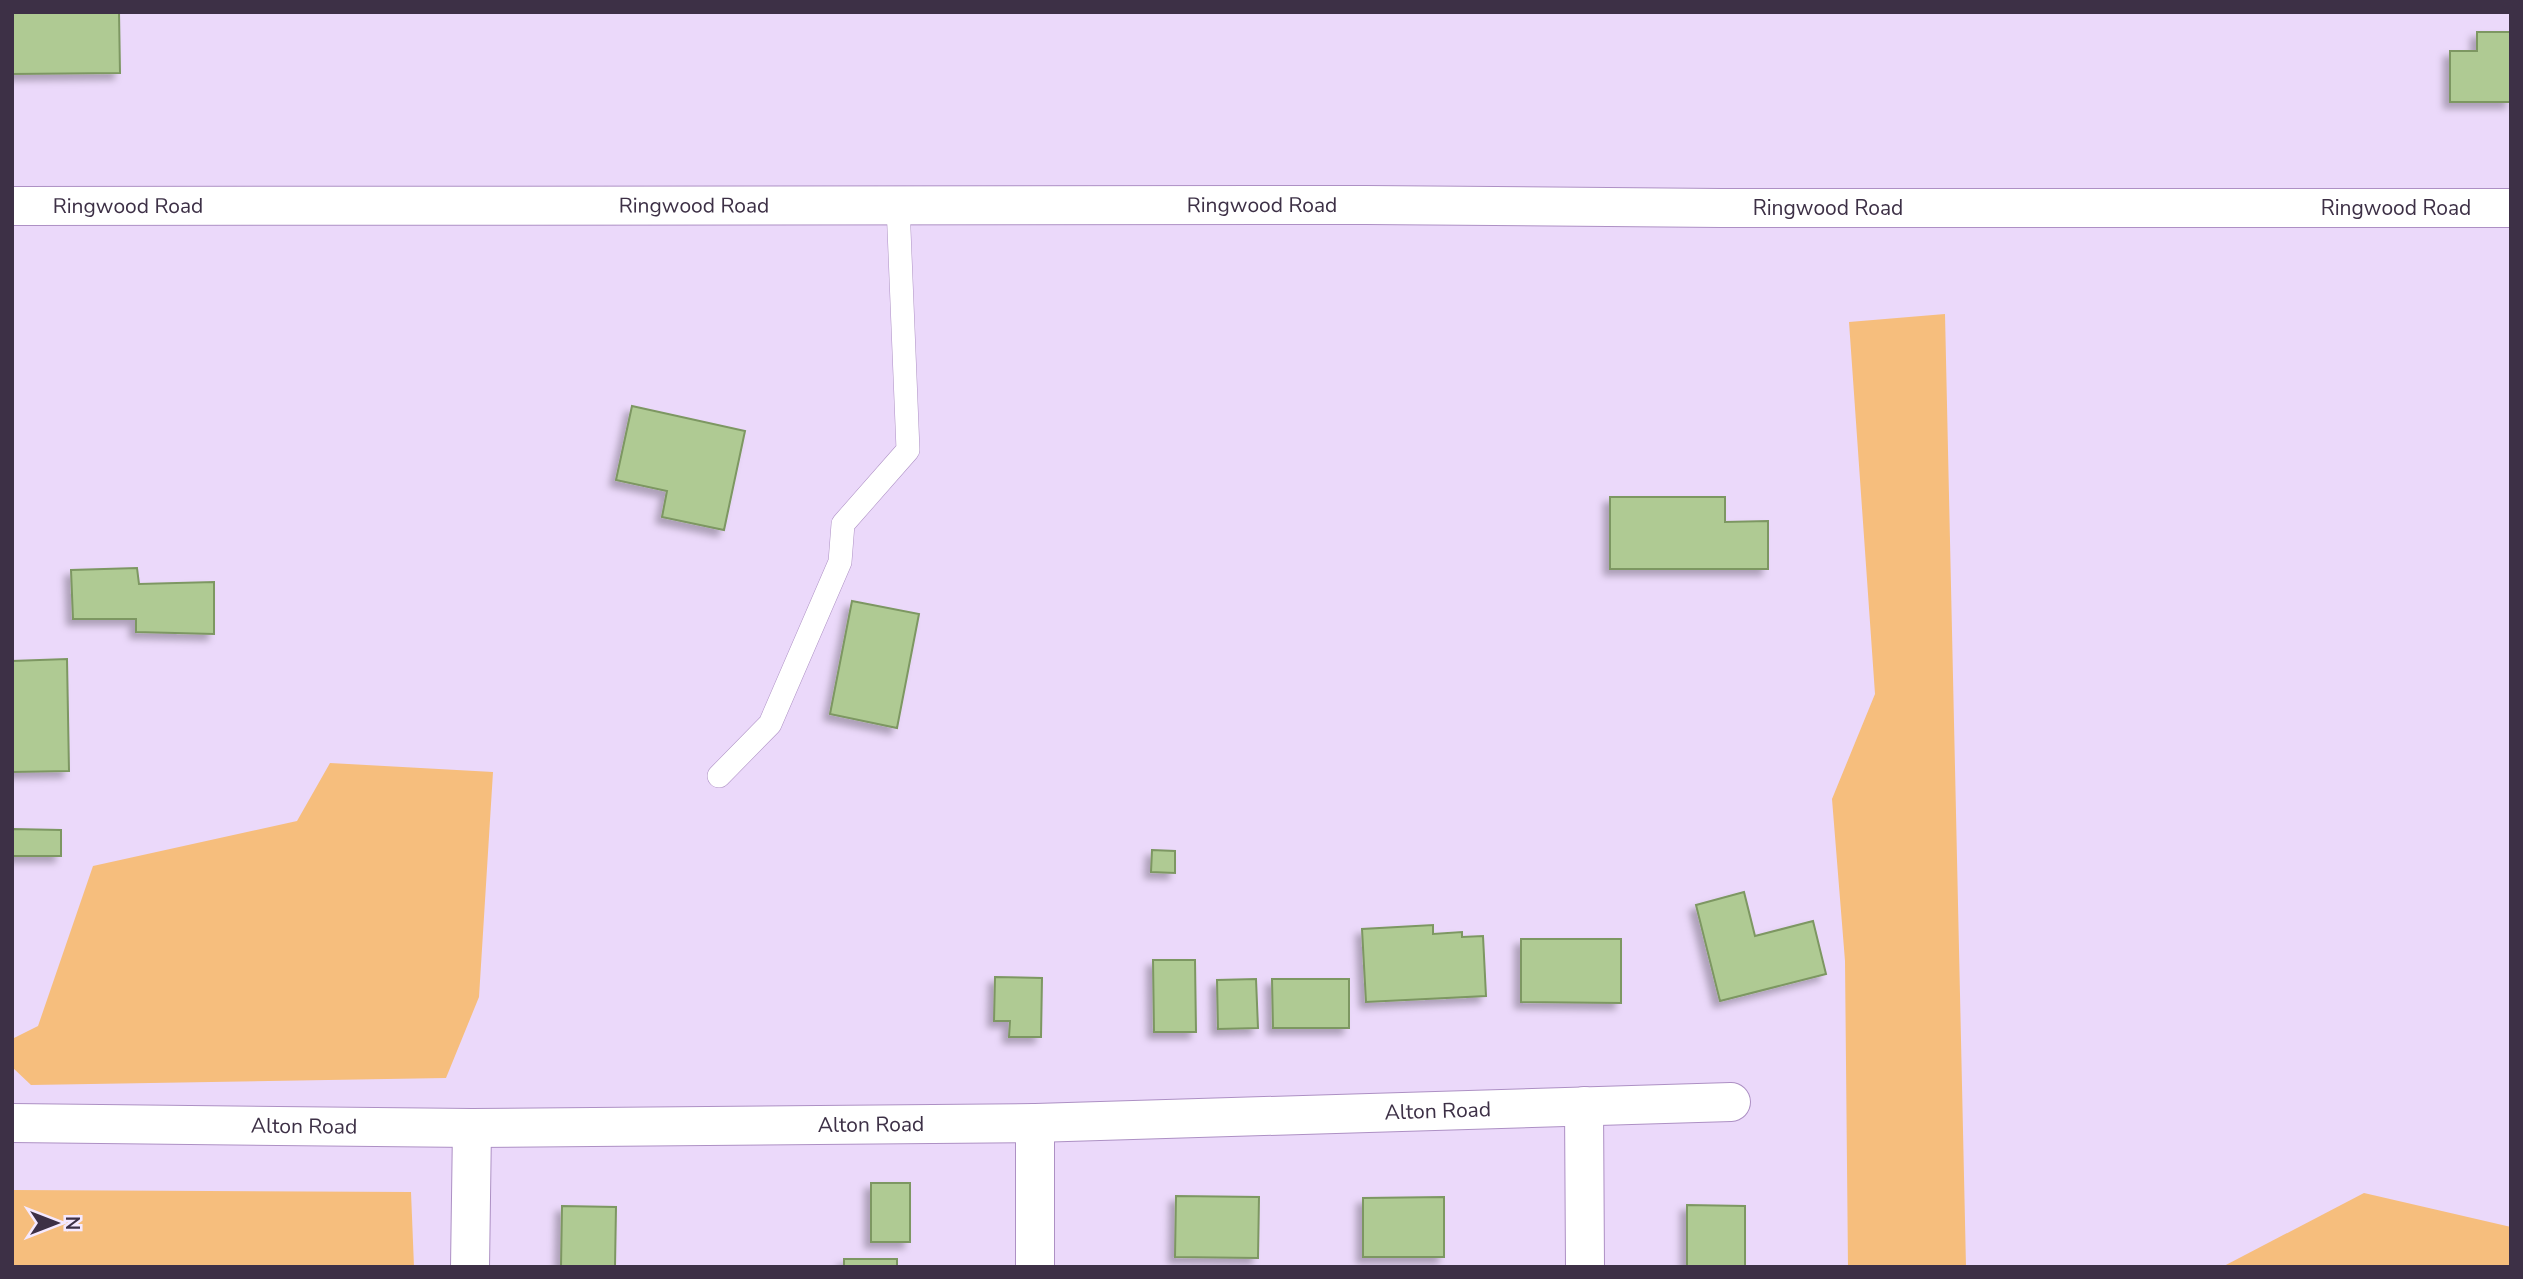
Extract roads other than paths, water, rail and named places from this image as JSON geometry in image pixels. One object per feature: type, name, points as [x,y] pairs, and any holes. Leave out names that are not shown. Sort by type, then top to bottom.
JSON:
[{"type":"street","name":"Ringwood Road","points":[[12,206],[2511,208]]},
{"type":"street","name":"Alton Road","points":[[12,1123],[472,1128],[1035,1123],[1731,1102]]},
{"type":"street","points":[[1584,1106],[1585,1267]]},
{"type":"street","points":[[1035,1123],[1035,1267]]},
{"type":"street","points":[[470,1267],[472,1128]]},
{"type":"lane","points":[[719,776],[770,724],[840,562],[843,524],[908,450],[898,205]]}]
